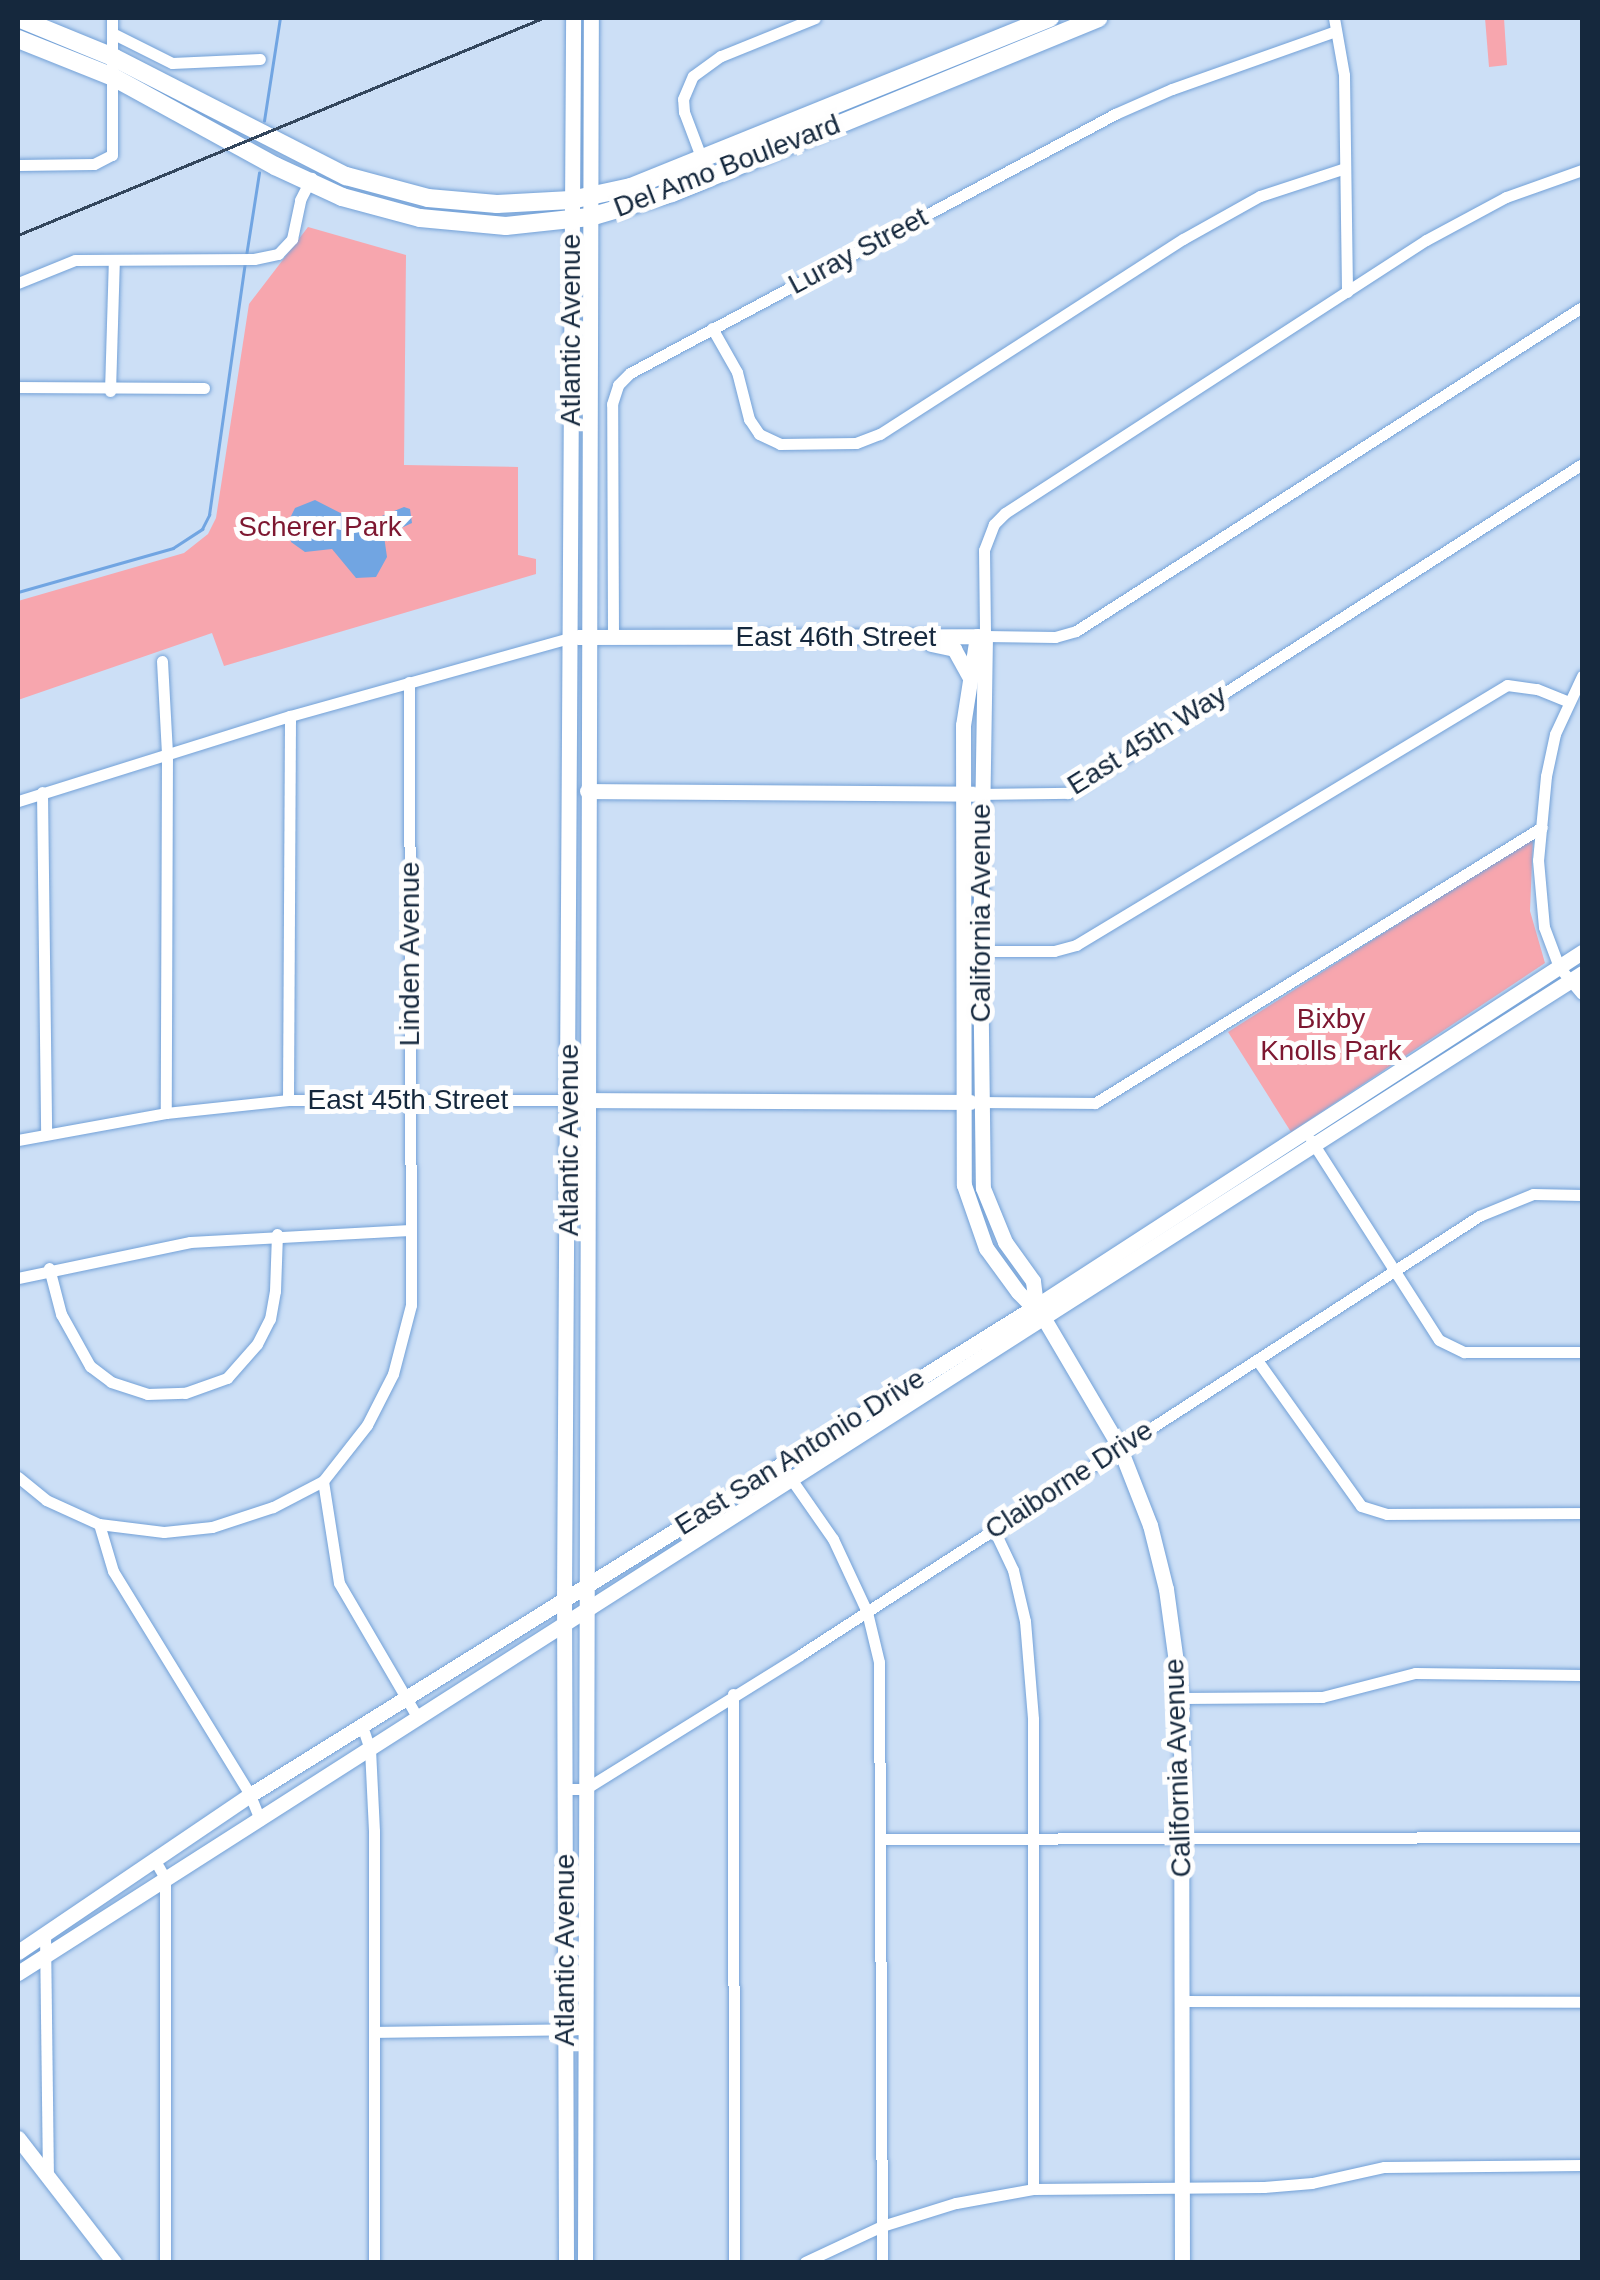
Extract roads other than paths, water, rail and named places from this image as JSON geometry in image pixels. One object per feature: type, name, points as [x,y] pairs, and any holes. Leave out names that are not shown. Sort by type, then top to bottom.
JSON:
[{"type":"main road","name":"Del Amo Boulevard","points":[[18,18],[113,57],[318,164],[399,192],[450,202],[571,200],[705,169],[1098,18]]},
{"type":"main road","name":"Atlantic Avenue","points":[[573,18],[570,638],[584,1589],[585,2262]]},
{"type":"main road","name":"Atlantic Avenue","points":[[566,2262],[564,1600],[587,791],[591,18]]},
{"type":"main road","name":"Del Amo Boulevard","points":[[18,39],[113,77],[308,183],[383,210],[461,224],[506,226],[590,217],[1050,18]]},
{"type":"main road","name":"East 46th Street","points":[[570,638],[981,636]]},
{"type":"main road","name":"California Avenue","points":[[973,794],[963,725],[981,636]]},
{"type":"main road","name":"California Avenue","points":[[981,636],[973,794],[972,951],[963,1102],[964,1185],[969,1209],[986,1248],[1018,1292],[1040,1311]]},
{"type":"main road","points":[[914,637],[954,649],[970,678]]},
{"type":"main road","name":"East 45th Way","points":[[587,791],[973,794]]},
{"type":"main road","name":"California Avenue","points":[[972,951],[982,1102],[981,1170],[987,1207],[1004,1242],[1033,1281],[1040,1311],[1119,1446],[1150,1525],[1166,1589],[1181,1698],[1182,2262]]},
{"type":"main road","name":"East San Antonio Drive","points":[[1310,1139],[1582,952]]},
{"type":"main road","name":"East San Antonio Drive","points":[[18,1973],[791,1480],[1040,1311],[1310,1139],[1577,977]]},
{"type":"main road","name":"East 45th Street","points":[[577,1100],[982,1102]]},
{"type":"main road","name":"East San Antonio Drive","points":[[18,1952],[250,1795],[780,1463],[1040,1311]]},
{"type":"main road","points":[[18,2138],[114,2262]]},
{"type":"street","points":[[18,165],[102,162],[112,155],[112,18]]},
{"type":"street","points":[[705,169],[684,112],[683,99],[693,76],[722,56],[815,18]]},
{"type":"street","points":[[1335,24],[1344,75],[1347,292]]},
{"type":"street","name":"Luray Street","points":[[613,637],[616,391],[630,373],[1116,114],[1335,24]]},
{"type":"street","points":[[112,33],[172,63],[260,60]]},
{"type":"street","points":[[18,283],[75,260],[254,259],[278,254],[292,239],[308,183],[318,164]]},
{"type":"street","points":[[712,328],[737,372],[749,419],[760,434],[780,444],[856,443],[880,434],[1229,213],[1260,196],[1345,168]]},
{"type":"street","points":[[1347,292],[1426,240],[1506,197],[1582,170]]},
{"type":"street","points":[[110,391],[114,260]]},
{"type":"street","name":"California Avenue","points":[[981,636],[984,550],[994,524],[1005,513],[1347,292]]},
{"type":"street","name":"East 46th Street","points":[[981,636],[1055,638],[1076,631],[1582,307]]},
{"type":"street","points":[[18,387],[110,391],[204,388]]},
{"type":"street","name":"East 45th Way","points":[[973,794],[1068,793],[1582,464]]},
{"type":"street","name":"East 46th Street","points":[[18,801],[290,716],[570,638]]},
{"type":"street","points":[[162,661],[167,754],[166,1113]]},
{"type":"street","points":[[1582,676],[1567,701],[1546,776],[1538,860],[1544,928],[1559,966],[1577,977],[1582,994]]},
{"type":"street","name":"Linden Avenue","points":[[324,1481],[367,1425],[394,1374],[411,1304],[410,682]]},
{"type":"street","points":[[972,951],[1054,951],[1076,945],[1507,685],[1537,689],[1567,701]]},
{"type":"street","points":[[288,1100],[290,716]]},
{"type":"street","points":[[42,792],[46,1132]]},
{"type":"street","points":[[982,1102],[1095,1102],[1542,827]]},
{"type":"street","name":"East 45th Street","points":[[18,1140],[166,1113],[288,1100],[577,1100]]},
{"type":"street","points":[[1310,1139],[1439,1340],[1464,1352],[1582,1352]]},
{"type":"street","name":"Claiborne Drive","points":[[585,1790],[1392,1271],[1506,1202],[1534,1194],[1582,1194]]},
{"type":"street","points":[[18,1278],[132,1250],[276,1234],[410,1230]]},
{"type":"street","points":[[49,1268],[61,1314],[90,1366],[112,1382],[148,1394],[185,1393],[227,1378],[257,1344],[270,1319],[275,1291],[276,1234]]},
{"type":"street","points":[[1258,1360],[1361,1506],[1387,1514],[1582,1514]]},
{"type":"street","points":[[780,1463],[833,1539],[867,1612],[882,1686],[882,2262]]},
{"type":"street","points":[[18,1477],[46,1500],[99,1524],[164,1532],[212,1526],[273,1507],[324,1481],[340,1583],[418,1718]]},
{"type":"street","points":[[99,1524],[113,1571],[250,1795],[260,1820]]},
{"type":"street","points":[[994,1530],[1014,1570],[1026,1621],[1033,1719],[1033,2188]]},
{"type":"street","points":[[1181,1698],[1322,1697],[1415,1673],[1582,1675]]},
{"type":"street","points":[[733,1694],[734,2262]]},
{"type":"street","points":[[362,1726],[370,1749],[374,2262]]},
{"type":"street","points":[[564,1789],[585,1790]]},
{"type":"street","points":[[883,1839],[1582,1837]]},
{"type":"street","points":[[154,1859],[165,1878],[165,2262]]},
{"type":"street","points":[[45,1934],[48,2177]]},
{"type":"street","points":[[1182,2002],[1582,2002]]},
{"type":"street","points":[[375,2032],[586,2029]]},
{"type":"street","points":[[805,2262],[882,2226],[956,2203],[1033,2188],[1312,2183],[1384,2167],[1582,2166]]},
{"type":"water","points":[[315,500],[362,524],[404,507],[410,509],[412,523],[384,536],[387,557],[376,577],[356,578],[332,549],[305,552],[291,542],[289,520],[295,508]]},
{"type":"waterway","points":[[264,121],[280,18]]},
{"type":"waterway","points":[[246,256],[259,173]]},
{"type":"waterway","points":[[18,592],[173,548],[202,529],[209,515],[245,263]]},
{"type":"railway","points":[[18,235],[543,18]]},
{"type":"park label","name":"Scherer Park","points":[[320,527]]},
{"type":"park label","name":"Bixby Knolls Park","points":[[1331,1035]]}]
